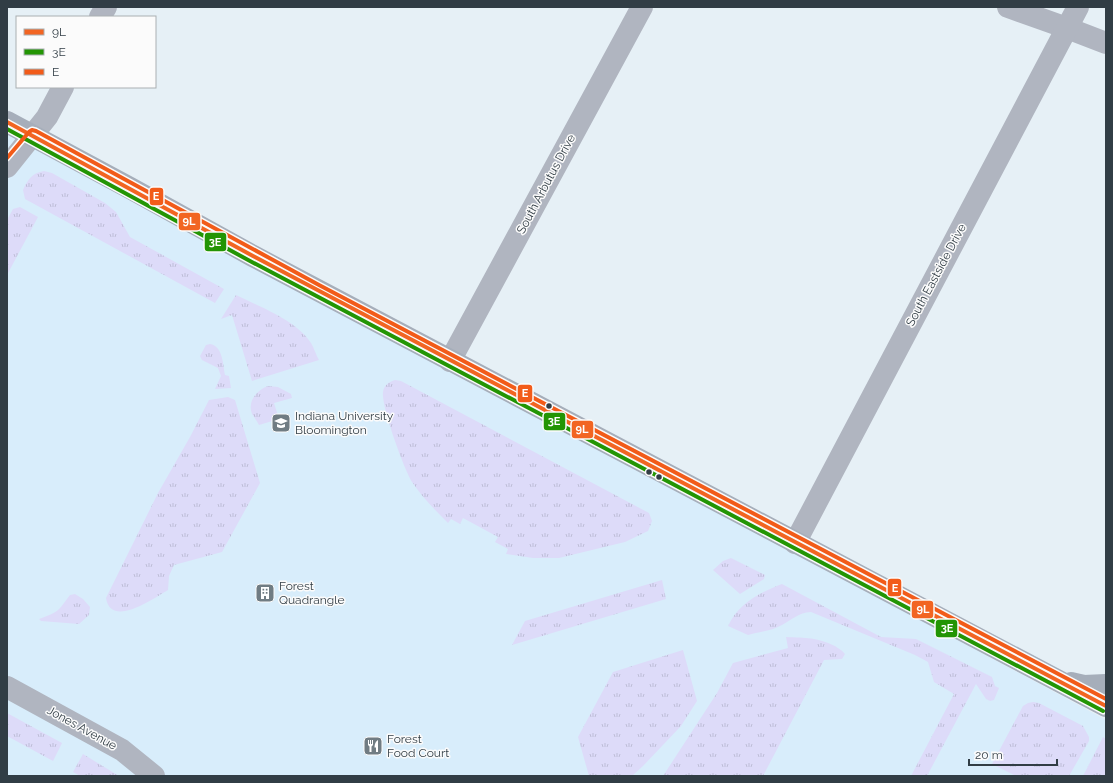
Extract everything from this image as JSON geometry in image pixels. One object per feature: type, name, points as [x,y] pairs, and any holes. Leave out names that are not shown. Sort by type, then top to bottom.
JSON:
[{"type":"main road","points":[[7,122],[450,361],[1106,706]]},
{"type":"main road","points":[[1046,674],[1069,683],[1084,686],[1106,685]]},
{"type":"street","points":[[101,16],[106,7]]},
{"type":"street","name":"South Arbutus Drive","points":[[450,361],[642,7]]},
{"type":"street","points":[[1008,7],[1106,43]]},
{"type":"street","name":"South Eastside Drive","points":[[795,542],[1078,7]]},
{"type":"street","points":[[7,167],[47,117],[62,88]]},
{"type":"street","name":"Jones Avenue","points":[[7,687],[122,750],[154,776]]},
{"type":"shaded area","name":"Indiana University Bloomington","points":[[7,126],[1106,720],[1106,776],[7,776]]},
{"type":"green space","points":[[44,171],[52,173],[105,203],[116,212],[130,237],[224,289],[215,303],[25,199],[23,190],[29,180],[36,173]]},
{"type":"green space","points":[[20,207],[38,217],[7,275],[7,220],[13,209]]},
{"type":"green space","points":[[236,295],[266,309],[296,327],[311,343],[319,360],[252,381],[232,315],[221,319]]},
{"type":"green space","points":[[210,344],[218,348],[222,356],[225,375],[229,376],[231,388],[215,389],[221,376],[218,368],[202,360],[200,356],[206,345]]},
{"type":"green space","points":[[395,380],[401,381],[649,513],[652,521],[648,531],[625,542],[559,558],[533,558],[506,554],[508,549],[495,542],[498,537],[463,518],[460,524],[451,519],[448,523],[424,498],[412,482],[399,452],[383,399],[384,387]]},
{"type":"green space","points":[[268,386],[278,387],[291,394],[292,398],[274,403],[279,419],[259,425],[252,414],[252,400],[260,390]]},
{"type":"green space","points":[[228,397],[235,400],[260,483],[222,552],[174,565],[169,576],[168,590],[134,609],[116,611],[110,607],[106,598],[158,493],[209,400]]},
{"type":"green space","points":[[731,558],[765,575],[764,579],[740,594],[713,570],[723,561]]},
{"type":"green space","points":[[662,580],[666,599],[512,645],[525,621]]},
{"type":"green space","points":[[782,584],[881,637],[916,639],[992,677],[995,686],[999,688],[994,700],[990,701],[986,699],[976,684],[927,776],[911,776],[954,694],[934,682],[928,662],[915,655],[811,612],[799,615],[774,629],[748,635],[728,626],[738,611],[750,600],[765,591]]},
{"type":"green space","points":[[75,594],[83,599],[90,607],[89,615],[79,624],[41,621],[39,619],[54,613],[70,595]]},
{"type":"green space","points":[[786,637],[811,638],[822,641],[835,646],[845,654],[842,659],[824,660],[763,776],[663,776],[717,693],[733,663],[788,648]]},
{"type":"green space","points":[[683,650],[697,701],[681,726],[632,776],[589,776],[578,737],[613,672]]},
{"type":"green space","points":[[1033,702],[1039,703],[1083,726],[1089,737],[1089,741],[1069,776],[1016,776],[992,764],[1023,706]]},
{"type":"green space","points":[[7,713],[62,743],[53,761],[7,736]]},
{"type":"green space","points":[[1103,737],[1106,739],[1106,776],[1083,776]]},
{"type":"green space","points":[[83,754],[119,776],[80,776],[73,772]]},
{"type":"transit line","name":"9L","points":[[7,122],[253,256],[1106,706]]},
{"type":"transit line","name":"3E","points":[[7,129],[250,261],[1103,711]]},
{"type":"transit line","name":"E","points":[[7,158],[29,132],[32,130],[36,131],[319,285],[1106,699]]},
{"type":"place","name":"Indiana University Bloomington","points":[[281,423]]},
{"type":"place","name":"Forest Quadrangle","points":[[265,593]]},
{"type":"place","name":"Forest Food Court","points":[[373,746]]}]
